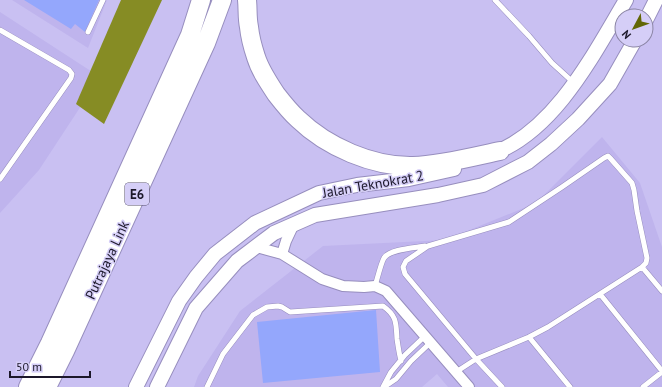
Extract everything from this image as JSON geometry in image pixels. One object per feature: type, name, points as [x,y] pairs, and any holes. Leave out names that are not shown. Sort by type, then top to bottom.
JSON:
[{"type":"highway","name":"Putrajaya Link","points":[[28,387],[50,343],[190,35],[201,0]]},
{"type":"highway","name":"Putrajaya Link","points":[[47,387],[206,43],[222,0]]},
{"type":"highway","points":[[247,0],[249,28],[256,58],[267,81],[282,102],[298,119],[339,149],[366,159],[390,165],[413,166],[440,163],[500,151]]},
{"type":"main road","name":"Jalan Teknokrat 2","points":[[136,387],[179,301],[215,254],[255,223],[319,193],[357,185],[416,178],[453,169],[500,151],[518,141],[535,128],[575,84],[626,0]]},
{"type":"main road","name":"Jalan Teknokrat 2","points":[[157,387],[196,308],[237,261],[274,233],[315,215],[438,195],[483,185],[528,162],[551,144],[578,119],[610,84],[630,48]]},
{"type":"street","points":[[282,254],[286,240],[294,224]]},
{"type":"street","points":[[254,248],[260,248],[282,254],[322,279],[343,286],[375,286],[386,291],[469,387]]},
{"type":"lane","points":[[88,32],[103,0]]},
{"type":"lane","points":[[495,0],[552,63],[575,84]]},
{"type":"lane","points":[[0,30],[69,70],[72,74],[71,78],[0,179]]},
{"type":"lane","points":[[375,286],[384,258],[390,253],[405,249],[428,246],[509,222],[604,158],[608,156],[610,158],[632,183],[647,258],[646,263],[548,327],[529,337],[476,359],[456,372]]},
{"type":"lane","points":[[428,246],[406,261],[403,267],[405,274],[476,359],[502,387]]},
{"type":"lane","points":[[642,267],[662,291]]},
{"type":"lane","points":[[600,294],[662,372],[643,387]]},
{"type":"lane","points":[[207,387],[223,354],[254,315],[267,307],[282,307],[290,312],[383,306],[390,310],[396,323],[400,361]]},
{"type":"lane","points":[[529,337],[570,387]]},
{"type":"lane","points":[[383,387],[391,372],[400,361],[428,340]]},
{"type":"lane","points":[[383,387],[396,379],[428,340]]},
{"type":"shaded area","points":[[12,0],[107,0],[88,48]]},
{"type":"shaded area","points":[[121,0],[162,0],[104,124],[76,104]]},
{"type":"shaded area","points":[[0,12],[100,77],[39,170],[0,213]]},
{"type":"shaded area","points":[[602,137],[640,183],[662,247],[662,387],[448,387],[437,374],[422,387],[194,387],[198,376],[240,311],[323,246],[445,240],[536,203]]},
{"type":"building","points":[[24,0],[99,0],[85,32],[75,24],[71,29]]},
{"type":"building","points":[[376,310],[380,372],[263,383],[257,322]]}]
